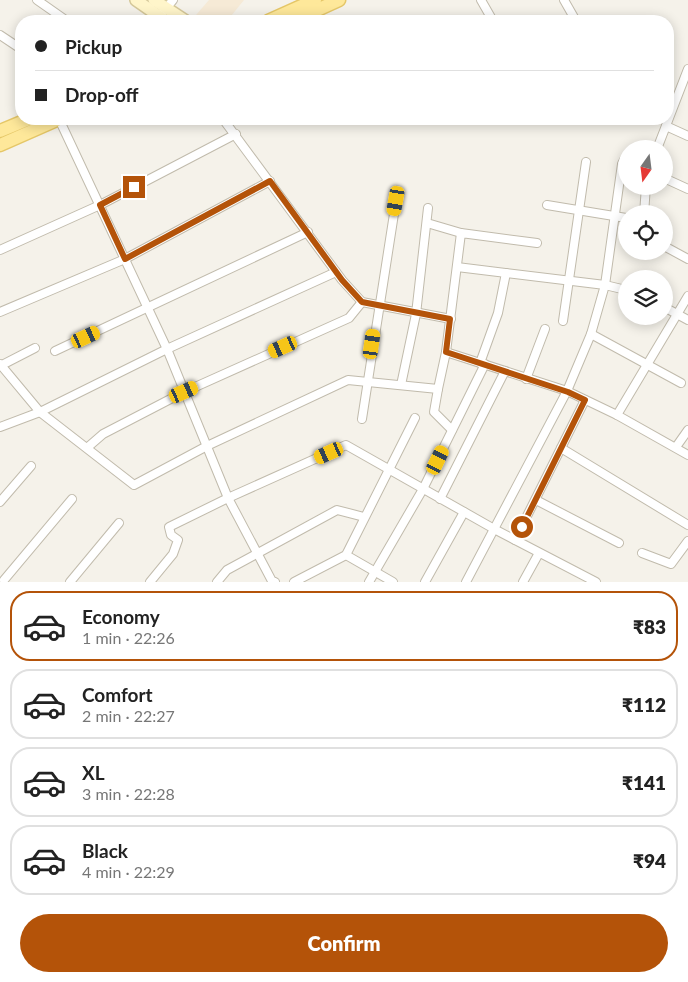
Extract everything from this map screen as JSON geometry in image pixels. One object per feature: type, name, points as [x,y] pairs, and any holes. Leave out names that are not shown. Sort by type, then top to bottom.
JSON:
[{"type":"main road","points":[[136,0],[166,11]]},
{"type":"main road","points":[[154,0],[166,11]]},
{"type":"main road","points":[[281,15],[315,0]]},
{"type":"main road","points":[[306,15],[339,0]]},
{"type":"main road","points":[[0,132],[16,125]]},
{"type":"main road","points":[[0,145],[45,125]]},
{"type":"street","points":[[37,0],[58,15]]},
{"type":"street","points":[[481,0],[490,15]]},
{"type":"street","points":[[564,0],[573,15]]},
{"type":"street","points":[[0,35],[15,45]]},
{"type":"street","points":[[674,105],[688,69]]},
{"type":"street","points":[[62,125],[167,349],[228,498],[273,582]]},
{"type":"street","points":[[229,125],[336,272],[362,302],[378,307],[450,319]]},
{"type":"street","points":[[661,140],[666,126],[688,136]]},
{"type":"street","points":[[0,250],[100,205],[236,134]]},
{"type":"street","points":[[563,321],[586,162]]},
{"type":"street","points":[[0,312],[125,259],[270,181]]},
{"type":"street","points":[[673,182],[688,189]]},
{"type":"street","points":[[466,582],[496,530],[568,392],[591,334],[606,285],[618,194]]},
{"type":"street","points":[[362,419],[396,201]]},
{"type":"street","points":[[547,205],[618,217]]},
{"type":"street","points":[[401,385],[416,314],[428,208]]},
{"type":"street","points":[[427,223],[461,233],[537,243]]},
{"type":"street","points":[[54,352],[308,232]]},
{"type":"street","points":[[452,430],[434,412],[446,352],[461,233]]},
{"type":"street","points":[[673,251],[688,260]]},
{"type":"street","points":[[457,267],[569,280],[618,288]]},
{"type":"street","points":[[0,427],[40,412],[167,349],[336,272]]},
{"type":"street","points":[[369,582],[423,489],[482,363],[498,312],[506,273]]},
{"type":"street","points":[[617,415],[688,296]]},
{"type":"street","points":[[88,447],[103,434],[184,392],[349,318],[362,302]]},
{"type":"street","points":[[673,312],[688,320]]},
{"type":"street","points":[[526,379],[545,329]]},
{"type":"street","points":[[591,334],[680,383]]},
{"type":"street","points":[[34,348],[0,365],[40,412],[88,447],[134,485],[207,446],[348,380],[438,389]]},
{"type":"street","points":[[446,352],[568,392],[617,415],[688,454]]},
{"type":"street","points":[[440,499],[505,371]]},
{"type":"street","points":[[515,540],[585,400]]},
{"type":"street","points":[[294,582],[346,555],[415,418]]},
{"type":"street","points":[[676,447],[688,430]]},
{"type":"street","points":[[155,581],[173,554],[178,540],[171,534],[168,527],[346,445],[496,530],[596,582]]},
{"type":"street","points":[[561,448],[688,525]]},
{"type":"street","points":[[0,502],[31,466]]},
{"type":"street","points":[[3,580],[72,499]]},
{"type":"street","points":[[536,500],[619,543]]},
{"type":"street","points":[[217,582],[227,570],[337,510],[364,517]]},
{"type":"street","points":[[425,582],[464,512]]},
{"type":"street","points":[[70,582],[119,523]]},
{"type":"street","points":[[642,553],[671,564],[688,541]]},
{"type":"street","points":[[523,582],[539,553]]},
{"type":"street","points":[[346,555],[393,582]]},
{"type":"shaded area","points":[[209,0],[244,0],[232,15],[196,15]]},
{"type":"route","points":[[134,187],[100,205],[125,259],[270,181],[342,280],[362,302],[378,307],[450,319],[446,352],[568,392],[585,400],[522,527]]}]
